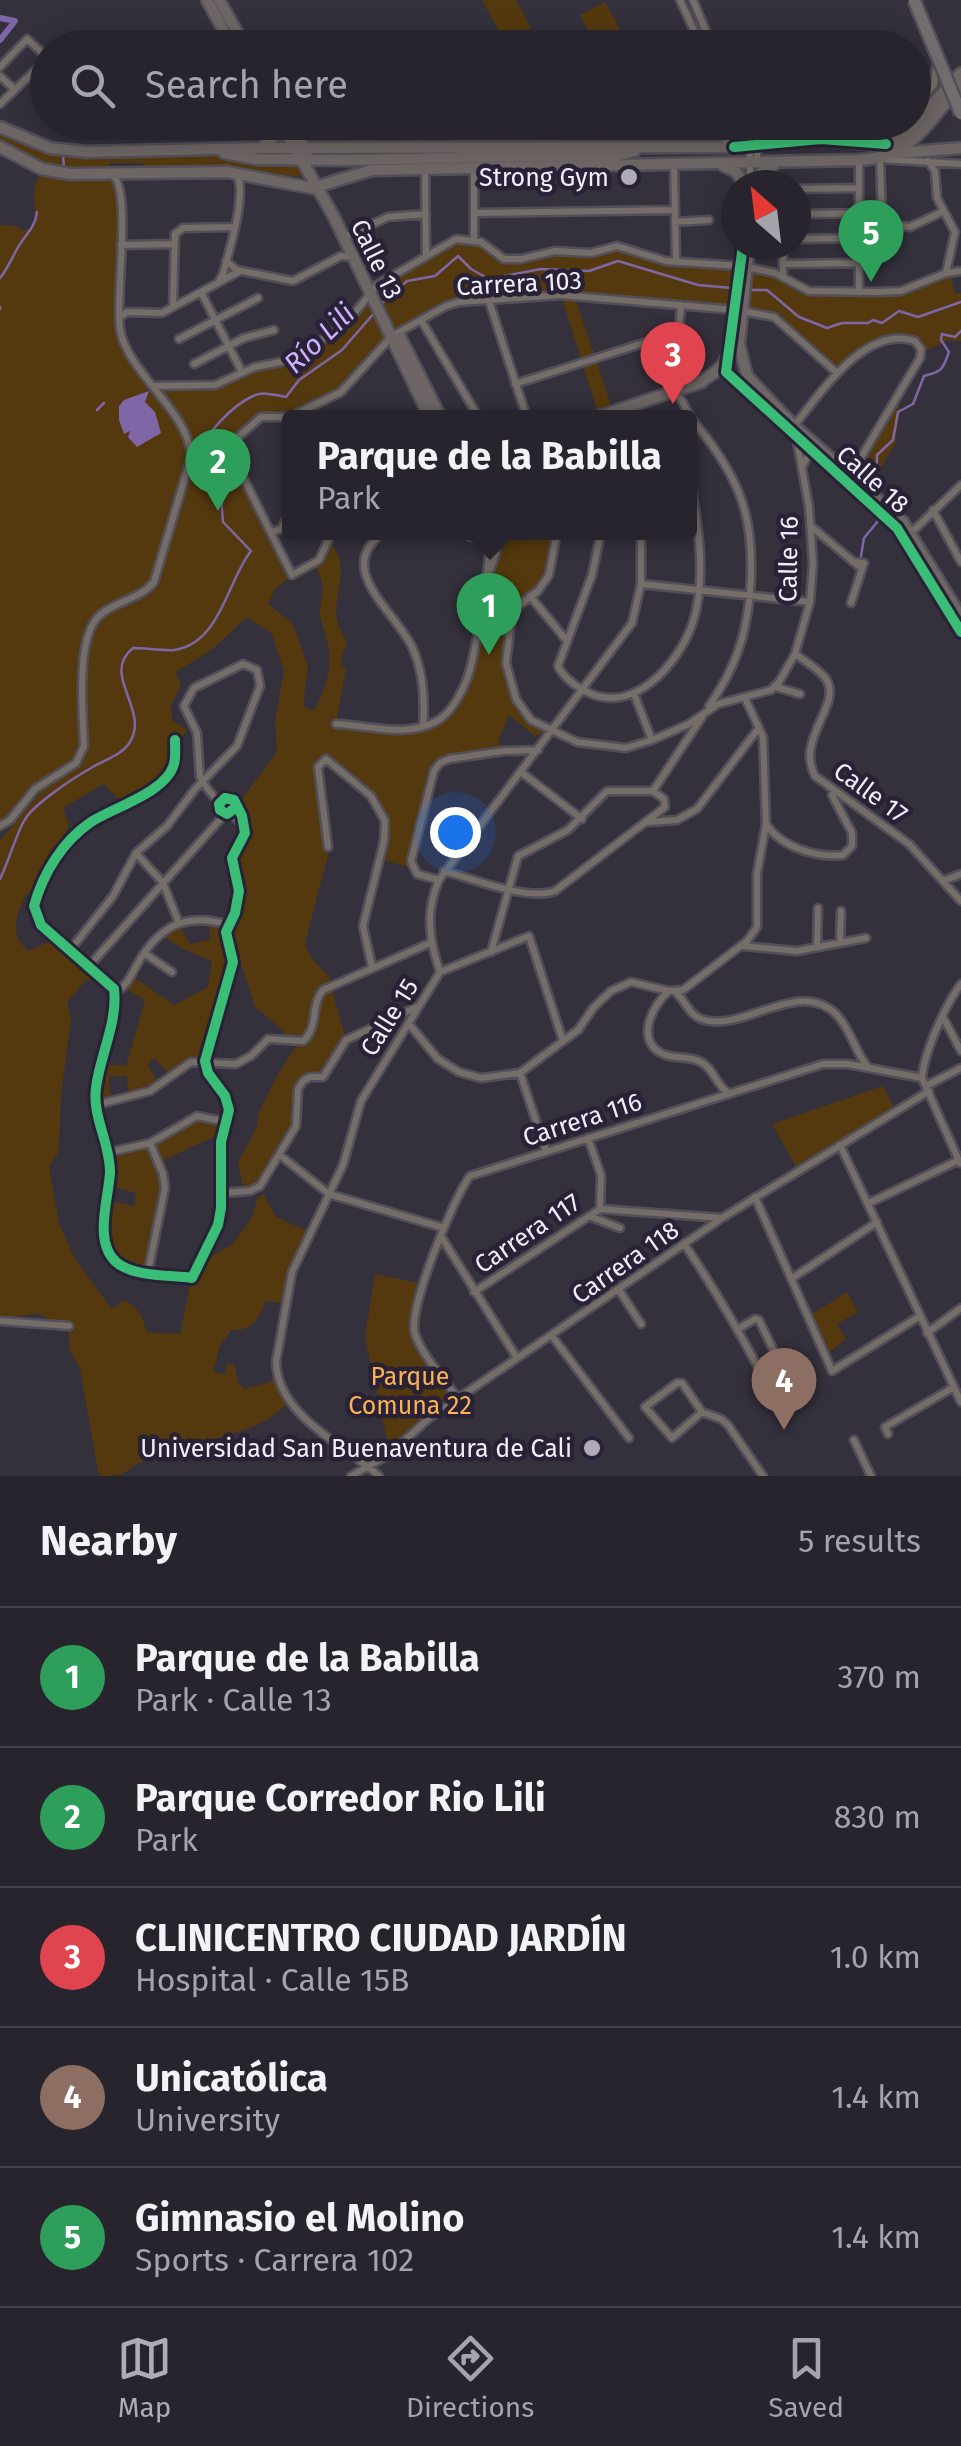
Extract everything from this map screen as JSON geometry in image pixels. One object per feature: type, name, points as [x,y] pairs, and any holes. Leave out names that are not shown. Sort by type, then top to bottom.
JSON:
[{"type":"highway","points":[[911,0],[924,30]]},
{"type":"highway","points":[[931,46],[961,114]]},
{"type":"main road","points":[[206,0],[224,30]]},
{"type":"main road","points":[[218,0],[236,30]]},
{"type":"main road","points":[[931,105],[961,73]]},
{"type":"main road","points":[[931,114],[961,85]]},
{"type":"main road","points":[[3,131],[74,152],[261,148],[304,154],[331,150],[752,146],[810,140]]},
{"type":"main road","points":[[261,148],[270,140]]},
{"type":"main road","name":"Calle 13","points":[[293,140],[304,154]]},
{"type":"main road","name":"Calle 13","points":[[298,140],[327,205],[348,239],[347,256],[373,289]]},
{"type":"main road","points":[[305,140],[331,150]]},
{"type":"main road","points":[[704,146],[733,140]]},
{"type":"main road","points":[[771,144],[776,140]]},
{"type":"main road","points":[[850,140],[896,147],[961,148]]},
{"type":"main road","points":[[896,147],[900,140]]},
{"type":"main road","points":[[2,147],[48,171],[119,177],[244,175],[316,183],[372,170],[880,159],[903,140]]},
{"type":"main road","points":[[213,149],[244,158],[304,154],[620,155],[645,147]]},
{"type":"main road","points":[[716,163],[733,170]]},
{"type":"main road","points":[[765,170],[780,164]]},
{"type":"main road","name":"Calle 13","points":[[316,183],[387,317],[393,339],[427,410]]},
{"type":"main road","points":[[618,410],[696,384],[738,375],[742,366],[738,344],[745,260]]},
{"type":"main road","points":[[731,376],[726,370],[727,362],[740,307]]},
{"type":"main road","name":"Calle 13","points":[[393,339],[436,410]]},
{"type":"main road","points":[[696,384],[727,362],[736,359],[742,366]]},
{"type":"main road","name":"Calle 18","points":[[742,366],[756,389],[815,453],[911,533],[961,617]]},
{"type":"main road","name":"Calle 18","points":[[731,376],[850,476],[877,504],[904,537],[961,632]]},
{"type":"street","points":[[680,0],[694,30]]},
{"type":"street","points":[[911,0],[921,30]]},
{"type":"street","points":[[686,12],[694,4],[706,30]]},
{"type":"street","points":[[0,68],[30,41]]},
{"type":"street","points":[[931,58],[945,90]]},
{"type":"street","points":[[0,104],[30,74]]},
{"type":"street","points":[[0,76],[14,89]]},
{"type":"street","points":[[931,84],[937,76]]},
{"type":"street","points":[[749,140],[753,170]]},
{"type":"street","points":[[881,216],[880,159],[961,164]]},
{"type":"street","points":[[859,160],[860,292]]},
{"type":"street","points":[[927,160],[935,171]]},
{"type":"street","points":[[945,162],[935,171],[935,192],[954,232],[946,273]]},
{"type":"street","points":[[674,163],[676,262]]},
{"type":"street","points":[[474,166],[474,239]]},
{"type":"street","points":[[425,168],[426,256]]},
{"type":"street","points":[[217,284],[234,228],[244,175]]},
{"type":"street","points":[[0,826],[35,790],[81,757],[83,676],[92,625],[104,612],[148,589],[157,574],[192,454],[187,438],[124,341],[119,177]]},
{"type":"street","points":[[811,189],[859,188]]},
{"type":"street","points":[[474,212],[675,210]]},
{"type":"street","points":[[811,214],[891,217],[893,225],[910,228],[944,211]]},
{"type":"street","points":[[348,239],[388,216],[426,214]]},
{"type":"street","points":[[675,222],[710,220]]},
{"type":"street","points":[[174,307],[173,240],[183,228],[234,228]]},
{"type":"street","points":[[811,239],[860,238]]},
{"type":"street","points":[[154,386],[214,385],[242,372],[291,360],[346,324],[373,289],[456,239],[474,239],[504,260],[556,250],[591,254],[618,246],[655,259],[744,266],[783,276],[809,291],[902,291],[946,273],[961,272]]},
{"type":"street","points":[[121,245],[173,240]]},
{"type":"street","points":[[226,260],[232,268],[292,281],[347,256]]},
{"type":"street","points":[[783,260],[783,276]]},
{"type":"street","points":[[783,264],[860,263]]},
{"type":"street","points":[[124,315],[162,312],[242,271]]},
{"type":"street","points":[[201,292],[242,372]]},
{"type":"street","name":"Carrera 103","points":[[307,410],[347,388],[393,339],[458,302],[561,295],[740,307],[774,318],[837,374]]},
{"type":"street","points":[[179,339],[258,298]]},
{"type":"street","points":[[488,301],[524,410]]},
{"type":"street","points":[[681,305],[674,391],[687,410]]},
{"type":"street","points":[[422,320],[474,410]]},
{"type":"street","points":[[194,364],[274,330]]},
{"type":"street","points":[[516,384],[678,332]]},
{"type":"street","points":[[795,431],[837,374],[866,349],[900,339],[915,341],[922,353],[850,476]]},
{"type":"street","points":[[686,406],[689,392],[696,384]]},
{"type":"street","name":"Carrera 103","points":[[271,532],[234,458],[234,444],[261,417],[282,418]]},
{"type":"street","points":[[652,791],[735,666],[747,624],[753,556],[744,502],[728,467],[697,429]]},
{"type":"street","name":"Calle 16","points":[[775,687],[795,654],[810,602],[811,526],[795,431]]},
{"type":"street","points":[[802,470],[807,457],[815,453]]},
{"type":"street","points":[[911,533],[961,485]]},
{"type":"street","points":[[933,510],[961,562]]},
{"type":"street","points":[[599,540],[592,575],[558,666],[563,676],[583,690],[612,700],[634,694],[655,679],[684,642],[697,590],[697,513]]},
{"type":"street","points":[[811,526],[859,564],[851,603]]},
{"type":"street","points":[[282,527],[271,532],[292,575],[318,560],[328,540]]},
{"type":"street","points":[[376,540],[365,552],[365,579],[396,620],[416,656],[424,692],[424,726]]},
{"type":"street","points":[[336,724],[395,730],[424,726],[454,705],[468,676],[492,540]]},
{"type":"street","points":[[556,540],[549,575],[513,614],[506,652],[508,676],[526,716],[577,742],[611,748],[652,740],[689,724],[706,710],[775,687],[800,694]]},
{"type":"street","name":"Calle 15","points":[[368,1467],[303,1416],[282,1391],[276,1376],[292,1272],[343,1166],[360,1100],[440,972],[430,943],[429,908],[439,880],[632,623],[641,584],[641,540]]},
{"type":"street","points":[[641,584],[810,602]]},
{"type":"street","points":[[948,595],[961,590]]},
{"type":"street","points":[[530,596],[567,642]]},
{"type":"street","name":"Calle 17","points":[[795,654],[823,675],[830,689],[829,702],[810,745],[809,760],[815,776],[909,844],[961,901]]},
{"type":"street","points":[[71,949],[113,896],[136,853],[167,826],[203,782],[228,756],[243,735],[260,686],[257,670],[248,665],[233,668],[194,688],[186,699],[185,712],[197,733],[203,782],[219,804],[244,826],[244,836],[232,858],[239,890],[226,940],[232,966],[205,1062],[208,1074],[227,1100],[219,1160],[218,1225],[192,1278],[135,1270],[116,1262],[105,1243],[110,1152],[96,1106],[99,1070],[116,1006],[114,994],[107,980],[41,925],[34,906],[48,872],[75,835],[151,791],[171,770],[175,740]]},
{"type":"street","points":[[634,694],[652,740]]},
{"type":"street","points":[[746,698],[763,744],[766,824],[757,874],[758,927],[768,949]]},
{"type":"street","points":[[647,822],[677,820],[697,809],[759,728]]},
{"type":"street","points":[[439,880],[417,874],[411,861],[434,770],[449,759],[538,750]]},
{"type":"street","points":[[328,847],[318,766],[326,759],[372,796],[384,820],[384,842],[363,926],[372,967]]},
{"type":"street","points":[[521,772],[582,819]]},
{"type":"street","points":[[90,965],[231,812],[234,800],[203,782]]},
{"type":"street","points":[[766,824],[782,842],[815,853],[849,852],[853,840],[830,789]]},
{"type":"street","points":[[444,871],[510,889],[533,895],[555,891],[647,822],[666,804],[664,799],[652,791],[607,791],[568,830],[518,856],[510,889],[491,952]]},
{"type":"street","points":[[219,804],[226,797]]},
{"type":"street","points":[[846,819],[849,810],[855,808]]},
{"type":"street","points":[[762,850],[782,842]]},
{"type":"street","points":[[136,853],[163,883],[180,922]]},
{"type":"street","points":[[943,882],[961,874]]},
{"type":"street","points":[[817,948],[818,908]]},
{"type":"street","points":[[840,942],[841,911]]},
{"type":"street","points":[[114,994],[126,985],[144,953],[163,932],[180,922],[206,918],[228,925]]},
{"type":"street","points":[[409,1024],[438,1060],[465,1074],[481,1078],[520,1073],[578,1030],[612,990],[631,982],[672,991],[691,987],[758,927]]},
{"type":"street","points":[[440,972],[529,936],[562,1041]]},
{"type":"street","points":[[741,946],[797,951],[866,938]]},
{"type":"street","points":[[96,1106],[150,1091],[180,1067],[205,1062],[236,1064],[268,1039],[294,1043],[306,1040],[312,1033],[320,992],[430,943]]},
{"type":"street","points":[[144,953],[172,972]]},
{"type":"street","points":[[912,1074],[925,1060],[961,984]]},
{"type":"street","points":[[650,986],[658,1003]]},
{"type":"street","points":[[686,1003],[691,987]]},
{"type":"street","points":[[672,991],[658,1003],[647,1033],[654,1048],[673,1057],[703,1062],[718,1086],[728,1093]]},
{"type":"street","points":[[672,991],[695,1016],[712,1020],[801,1002],[822,1004],[838,1015],[868,1068]]},
{"type":"street","points":[[220,1192],[255,1189],[280,1156],[298,1120],[298,1089],[310,1077],[323,1077],[346,1040],[419,1006]]},
{"type":"street","points":[[943,1018],[961,1051]]},
{"type":"street","points":[[402,1035],[414,1032]]},
{"type":"street","points":[[848,1064],[858,1052]]},
{"type":"street","points":[[869,1203],[960,1162],[925,1085],[925,1060]]},
{"type":"street","name":"Carrera 116","points":[[458,1399],[414,1332],[423,1284],[460,1189],[470,1176],[823,1064],[912,1074],[925,1085]]},
{"type":"street","name":"Carrera 118","points":[[352,1476],[390,1454],[428,1419],[722,1218],[840,1145],[925,1085],[961,1068]]},
{"type":"street","points":[[520,1073],[546,1151]]},
{"type":"street","points":[[718,1086],[718,1096]]},
{"type":"street","points":[[110,1152],[150,1143],[197,1116],[226,1122]]},
{"type":"street","points":[[588,1138],[601,1175],[600,1208]]},
{"type":"street","points":[[148,1272],[165,1188],[150,1143]]},
{"type":"street","points":[[840,1145],[961,1402]]},
{"type":"street","points":[[280,1156],[329,1194],[443,1232],[474,1292],[517,1358]]},
{"type":"street","points":[[755,1198],[832,1371],[920,1316]]},
{"type":"street","name":"Carrera 117","points":[[474,1292],[600,1208],[722,1218]]},
{"type":"street","points":[[589,1216],[620,1228]]},
{"type":"street","points":[[791,1280],[877,1222]]},
{"type":"street","points":[[685,1245],[761,1370],[780,1360],[759,1320],[738,1329]]},
{"type":"street","points":[[620,1290],[641,1324]]},
{"type":"street","points":[[927,1333],[961,1308]]},
{"type":"street","points":[[0,1322],[69,1326]]},
{"type":"street","points":[[552,1336],[629,1438]]},
{"type":"street","points":[[702,1412],[672,1438],[645,1407],[680,1382],[702,1412],[728,1425],[763,1476]]},
{"type":"street","points":[[888,1434],[884,1428],[954,1387]]},
{"type":"street","points":[[854,1440],[871,1476]]},
{"type":"street","points":[[368,1467],[379,1476]]},
{"type":"green space","points":[[482,0],[516,0],[531,28],[498,30]]},
{"type":"green space","points":[[605,2],[620,30],[588,30],[580,15]]},
{"type":"green space","points":[[0,127],[50,148],[268,144],[270,140],[287,140],[313,178],[216,168],[144,170],[143,163],[109,163],[109,170],[49,165],[0,140]]},
{"type":"green space","points":[[42,169],[119,174],[119,327],[154,386],[206,386],[242,372],[279,364],[346,324],[369,293],[450,242],[474,239],[504,260],[547,251],[582,254],[617,246],[655,259],[741,266],[736,310],[575,298],[613,410],[597,410],[561,296],[459,302],[398,332],[347,388],[304,410],[282,410],[282,416],[272,415],[247,427],[233,450],[292,575],[275,589],[268,604],[293,624],[308,667],[303,706],[314,711],[329,666],[320,616],[322,585],[316,568],[329,542],[339,558],[336,616],[347,642],[340,663],[346,669],[336,723],[415,728],[443,717],[468,676],[486,572],[496,553],[495,540],[556,540],[549,575],[513,614],[507,676],[526,716],[549,729],[535,736],[509,715],[498,741],[504,751],[449,759],[434,771],[412,868],[380,859],[382,824],[372,800],[326,759],[318,767],[330,847],[305,943],[334,985],[331,987],[346,1040],[323,1077],[310,1077],[298,1089],[298,1119],[260,1186],[244,1191],[238,1162],[279,1072],[298,1044],[283,1041],[284,1031],[255,1007],[239,957],[231,957],[219,1006],[199,1049],[202,1056],[175,1066],[169,1074],[154,1058],[147,1065],[158,1082],[128,1092],[127,1076],[109,1077],[111,1098],[97,1102],[101,1064],[126,1066],[145,1000],[126,989],[132,976],[174,1005],[208,987],[212,961],[163,936],[179,925],[190,944],[211,939],[208,921],[224,925],[225,939],[239,900],[232,863],[244,836],[236,807],[277,752],[275,720],[284,671],[272,634],[247,617],[214,648],[176,672],[181,685],[171,706],[172,720],[187,730],[176,762],[161,782],[124,804],[103,784],[63,808],[69,826],[33,894],[25,895],[16,931],[29,951],[50,941],[84,967],[92,962],[100,970],[99,980],[86,980],[67,1003],[71,1019],[61,1095],[59,1151],[49,1167],[59,1224],[75,1259],[111,1308],[122,1300],[136,1308],[147,1332],[180,1334],[191,1281],[200,1263],[233,1244],[263,1194],[276,1217],[308,1231],[288,1274],[282,1303],[265,1301],[254,1323],[231,1330],[220,1346],[213,1372],[225,1375],[227,1364],[234,1365],[244,1389],[270,1382],[274,1376],[288,1403],[250,1428],[168,1458],[140,1462],[121,1475],[100,1476],[98,1471],[80,1369],[69,1349],[69,1321],[38,1314],[0,1318],[0,840],[40,793],[81,762],[35,789],[0,826],[0,225],[17,226],[22,231],[32,228],[37,179]]},
{"type":"green space","points":[[747,267],[765,269],[802,289],[901,291],[950,273],[955,294],[961,293],[961,341],[948,340],[921,353],[908,338],[874,346],[837,373],[774,317],[742,311]]},
{"type":"green space","points":[[897,398],[900,410],[895,444],[880,469],[884,507],[850,476]]},
{"type":"green space","points":[[883,1086],[895,1110],[799,1172],[772,1124]]},
{"type":"green space","points":[[202,1117],[221,1124],[216,1136],[161,1161],[153,1143]]},
{"type":"green space","points":[[149,1146],[163,1180],[144,1268],[113,1253],[107,1226],[110,1201],[134,1206],[136,1193],[111,1186],[112,1154]]},
{"type":"green space","name":"Parque Comuna 22","points":[[375,1274],[423,1284],[415,1332],[458,1399],[390,1454],[365,1337]]},
{"type":"green space","points":[[847,1292],[858,1312],[837,1324],[846,1339],[827,1354],[809,1316]]},
{"type":"shaded area","points":[[149,391],[145,402],[155,412],[161,433],[137,447],[128,437],[130,431],[124,434],[119,406],[124,400]]},
{"type":"waterway","points":[[0,18],[15,21],[0,40]]},
{"type":"waterway","points":[[16,139],[31,146]]},
{"type":"waterway","points":[[63,154],[64,170]]},
{"type":"waterway","points":[[0,278],[37,212]]},
{"type":"waterway","name":"Río Lili","points":[[380,305],[407,281],[435,276],[458,256],[489,279],[541,269],[589,271],[618,261],[698,285],[743,289]]},
{"type":"waterway","name":"Río Lili","points":[[751,290],[767,290],[799,317],[827,328],[873,320],[882,323],[899,311],[918,317],[961,302]]},
{"type":"waterway","name":"Río Lili","points":[[0,879],[29,814],[54,792],[118,754],[130,742],[135,730],[121,669],[124,658],[133,648],[174,650],[202,636],[213,624],[251,551],[223,522],[220,484],[199,457],[206,439],[245,400],[265,394],[286,397],[299,380],[342,350],[375,312]]},
{"type":"waterway","points":[[876,493],[877,455],[893,440],[898,412],[913,404],[924,376],[938,371],[945,363],[949,352],[941,340],[942,334],[955,337],[961,331]]},
{"type":"waterway","points":[[97,410],[104,403]]},
{"type":"waterway","points":[[860,562],[864,538],[878,521],[877,516]]},
{"type":"cycle path","points":[[734,147],[810,140]]},
{"type":"cycle path","points":[[834,140],[886,144]]},
{"type":"cycle path","points":[[741,260],[726,372],[897,528],[961,632]]},
{"type":"cycle path","points":[[175,740],[175,761],[169,774],[150,791],[91,822],[72,839],[49,870],[34,906],[41,925],[114,989],[113,1014],[95,1098],[110,1172],[105,1243],[116,1262],[142,1273],[192,1278],[218,1225],[221,1142],[229,1110],[205,1061],[233,962],[226,932],[239,891],[232,858],[245,833],[234,800],[225,798],[219,804],[227,814],[236,807]]},
{"type":"place","name":"Strong Gym","points":[[629,177]]},
{"type":"place","name":"Gimnasio el Molino","points":[[871,282]]},
{"type":"place","name":"CLINICENTRO CIUDAD JARDÍN","points":[[673,404]]},
{"type":"place","name":"Parque Corredor Rio Lili","points":[[218,511]]},
{"type":"place","name":"Parque de la Babilla","points":[[489,655]]},
{"type":"place","name":"Unicatólica","points":[[784,1430]]},
{"type":"place","name":"Universidad San Buenaventura de Cali","points":[[592,1448]]}]
